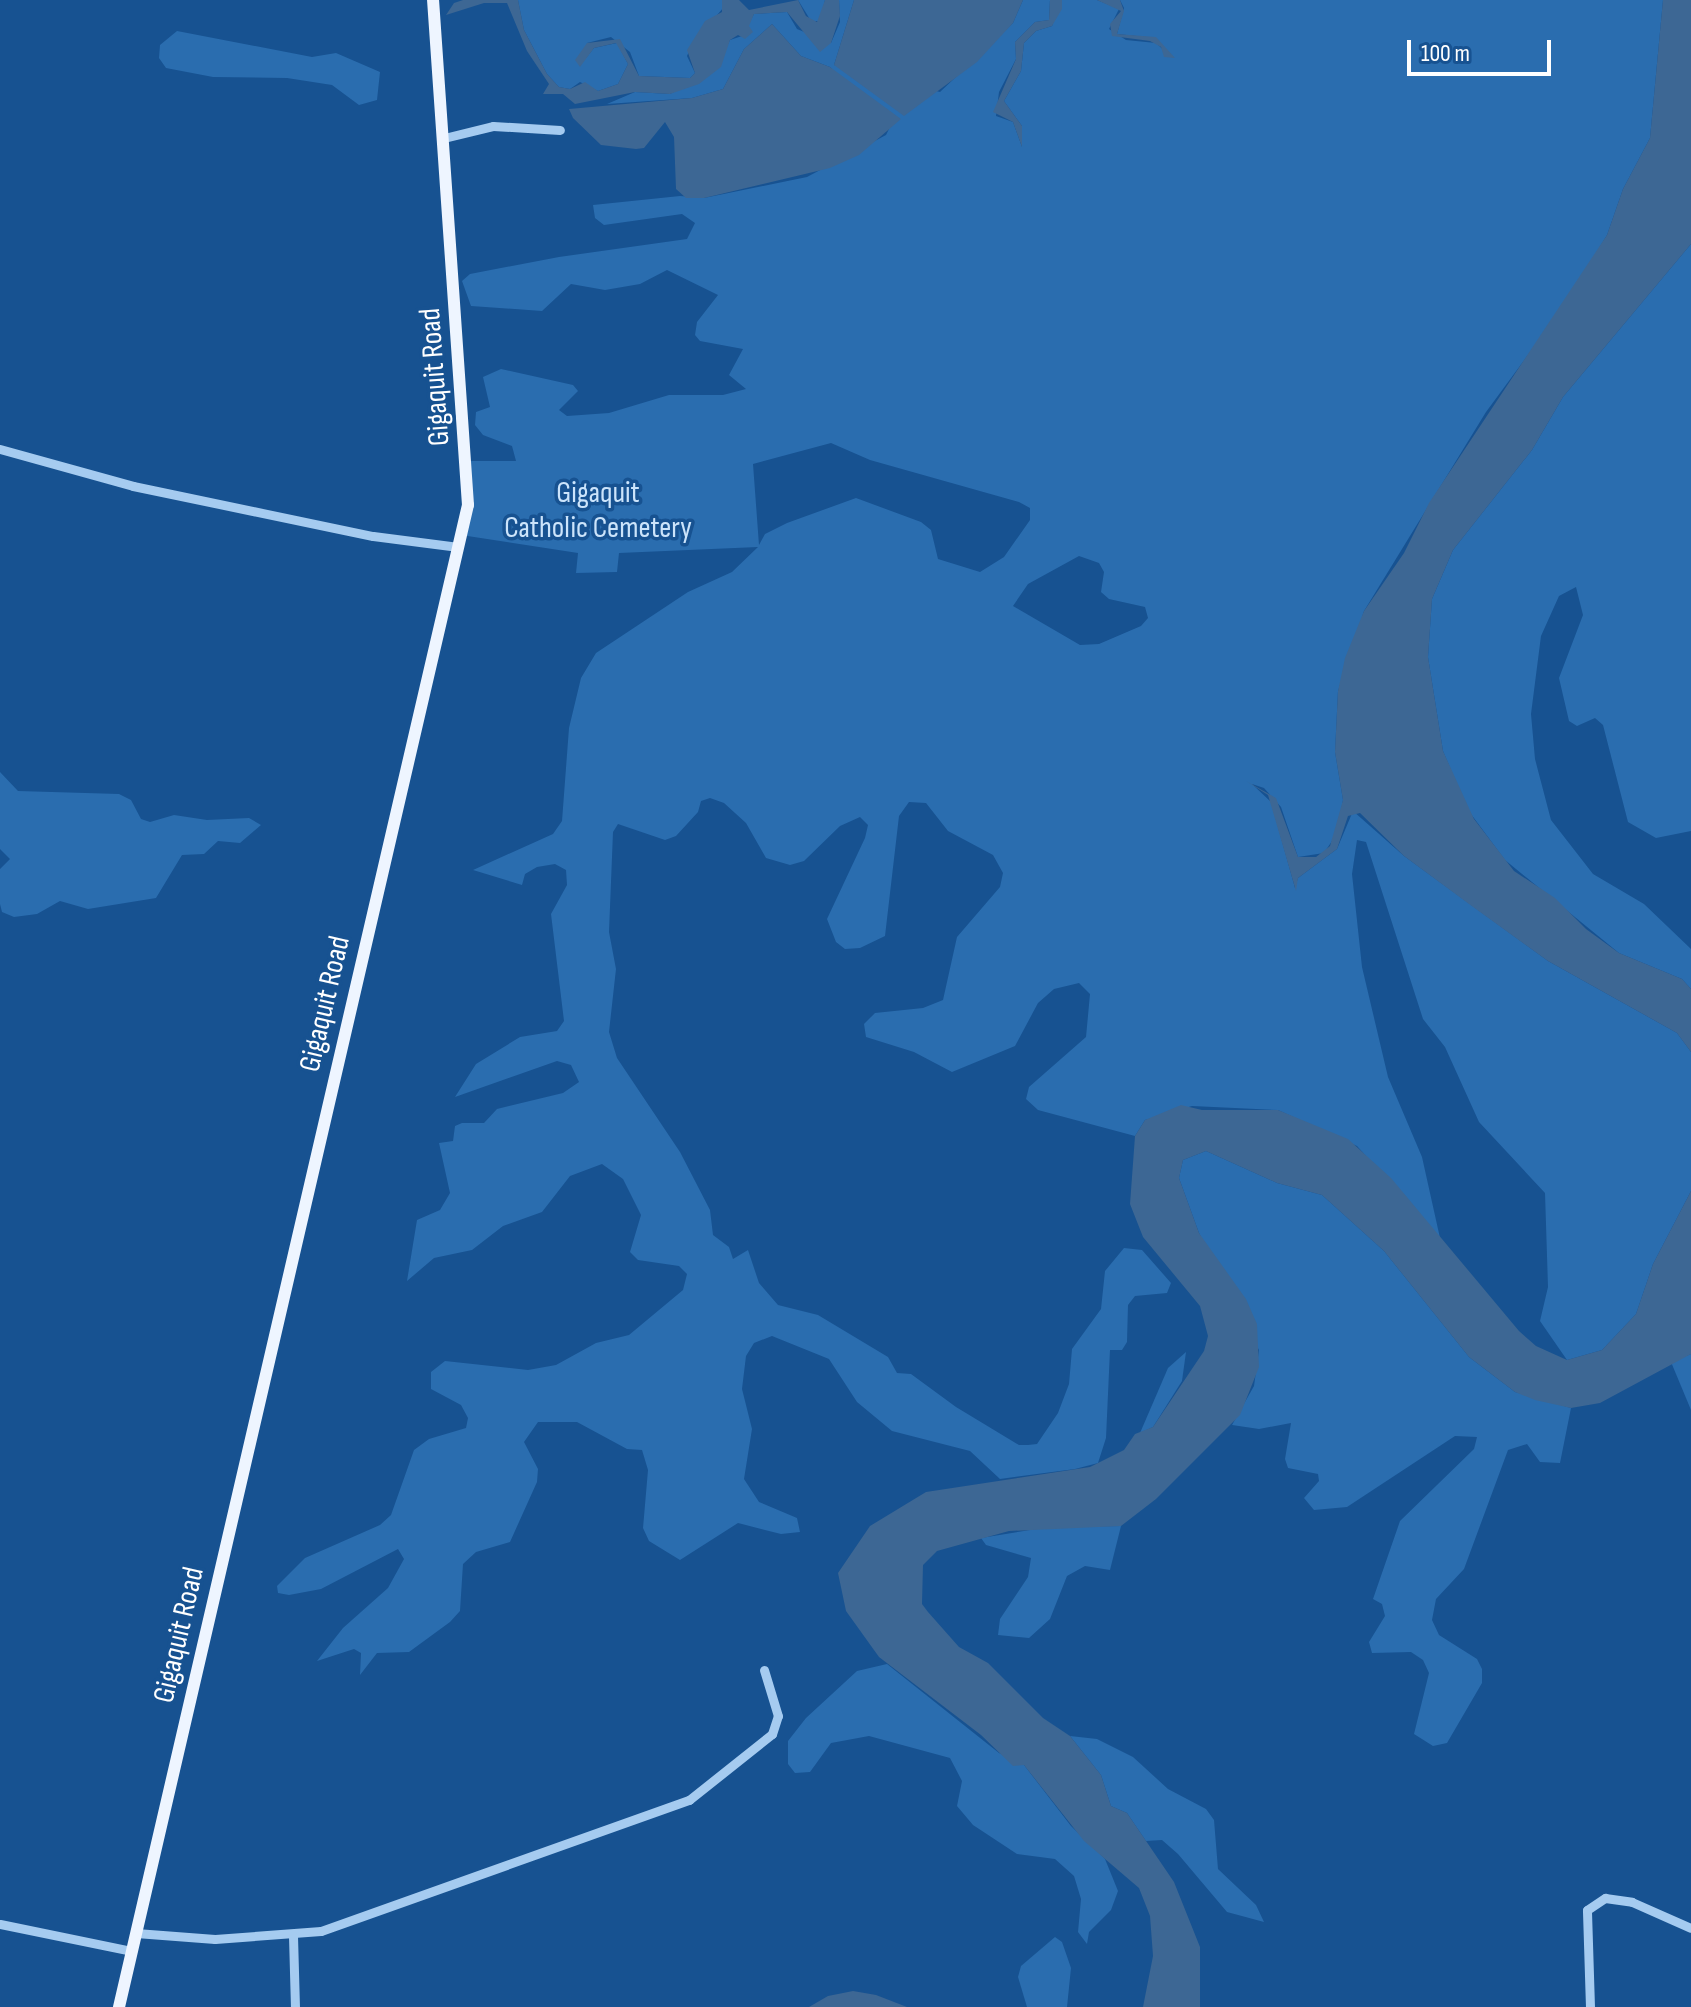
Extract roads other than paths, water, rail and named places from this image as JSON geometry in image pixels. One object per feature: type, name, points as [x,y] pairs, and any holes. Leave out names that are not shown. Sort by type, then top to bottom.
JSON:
[{"type":"main road","name":"Gigaquit Road","points":[[119,2007],[458,547],[469,487],[433,0]]},
{"type":"street","points":[[444,138],[493,126],[560,130]]},
{"type":"street","points":[[0,449],[133,486],[373,536],[458,547]]},
{"type":"street","points":[[136,1933],[215,1939],[293,1936],[333,1928],[689,1800],[772,1734],[778,1716],[764,1670]]},
{"type":"street","points":[[1590,2007],[1587,1910],[1605,1898],[1632,1902],[1691,1928]]},
{"type":"street","points":[[0,1924],[132,1951]]},
{"type":"street","points":[[293,1936],[295,2007]]},
{"type":"park label","name":"Gigaquit Catholic Cemetery","points":[[598,510]]}]
